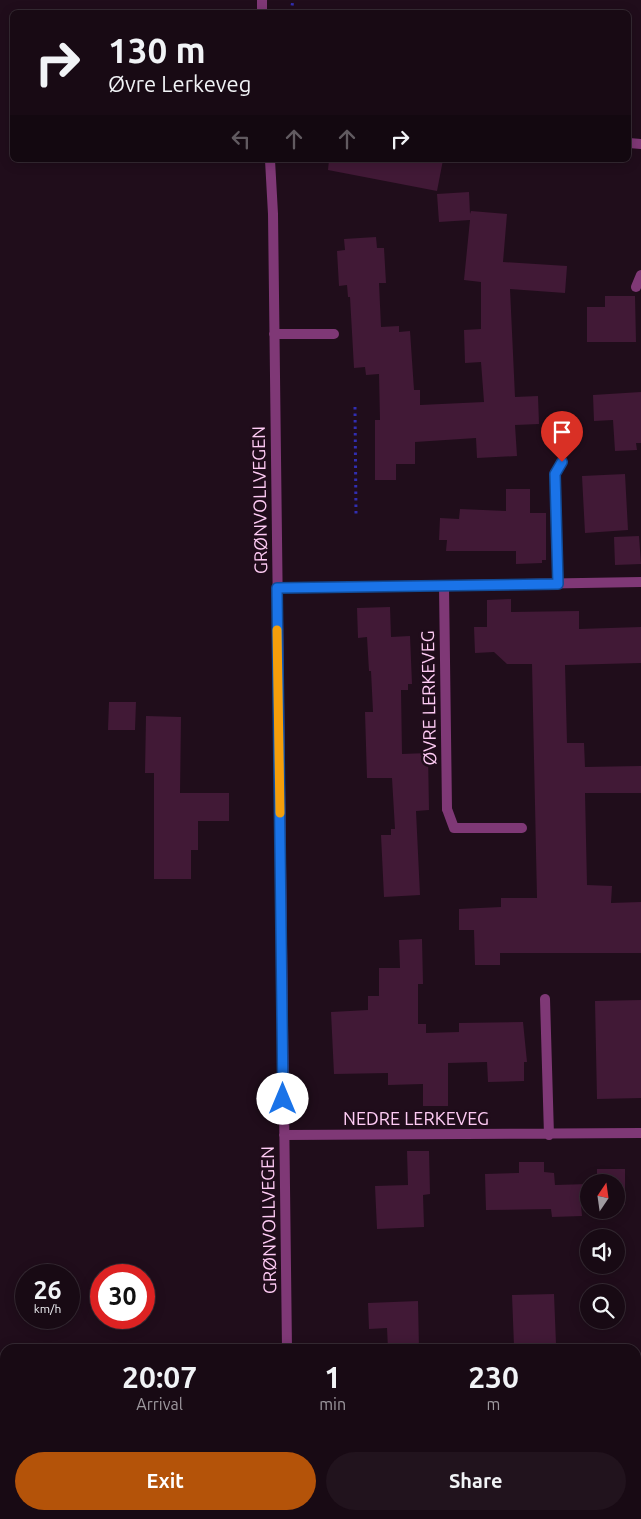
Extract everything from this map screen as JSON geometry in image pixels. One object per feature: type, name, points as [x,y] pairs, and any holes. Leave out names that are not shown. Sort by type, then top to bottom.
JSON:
[{"type":"street","name":"GRØNVOLLVEGEN","points":[[270,162],[272,181],[287,1344]]},
{"type":"street","points":[[636,287],[641,275]]},
{"type":"street","points":[[274,334],[334,334]]},
{"type":"street","points":[[558,584],[555,474],[562,462]]},
{"type":"street","points":[[277,588],[641,582]]},
{"type":"street","name":"ØVRE LERKEVEG","points":[[444,586],[447,809],[454,828],[522,828]]},
{"type":"street","points":[[545,998],[549,1135]]},
{"type":"street","name":"NEDRE LERKEVEG","points":[[284,1135],[641,1133]]},
{"type":"path","points":[[355,407],[356,514]]},
{"type":"building","points":[[329,162],[443,162],[437,191],[328,170]]},
{"type":"building","points":[[469,192],[470,214],[471,211],[507,214],[503,262],[567,266],[565,293],[510,289],[515,397],[538,396],[539,424],[515,425],[517,456],[477,458],[476,438],[415,442],[415,464],[396,464],[396,480],[375,480],[375,420],[380,420],[379,374],[366,375],[365,367],[354,368],[350,297],[348,297],[347,285],[339,286],[337,251],[345,250],[344,239],[376,237],[377,248],[384,248],[386,283],[379,283],[381,327],[399,326],[399,332],[410,331],[414,390],[420,390],[420,405],[484,402],[481,362],[465,363],[464,330],[481,329],[481,282],[464,280],[470,220],[439,222],[437,194]]},
{"type":"building","points":[[605,296],[635,296],[636,342],[587,342],[587,307],[605,307]]},
{"type":"building","points":[[641,392],[641,443],[636,443],[637,450],[615,451],[613,420],[594,421],[593,395]]},
{"type":"building","points":[[625,474],[628,530],[585,533],[582,476]]},
{"type":"building","points":[[506,489],[530,489],[530,513],[546,513],[546,560],[542,560],[542,563],[516,564],[516,551],[446,551],[447,540],[439,540],[440,518],[459,519],[460,509],[506,511]]},
{"type":"building","points":[[639,536],[641,564],[615,565],[614,537]]},
{"type":"building","points":[[511,599],[511,612],[579,611],[579,629],[641,627],[641,663],[565,665],[567,743],[584,743],[585,767],[641,766],[641,793],[585,793],[587,885],[612,886],[611,903],[641,902],[641,953],[500,953],[500,965],[475,965],[474,930],[459,930],[459,909],[501,907],[501,898],[537,898],[532,664],[507,664],[494,652],[475,653],[474,627],[487,627],[487,600]]},
{"type":"building","points":[[390,607],[391,637],[410,636],[412,684],[408,684],[408,690],[401,690],[402,754],[428,753],[429,810],[416,811],[420,895],[384,897],[381,835],[391,835],[391,829],[395,829],[392,778],[367,778],[365,712],[373,712],[371,671],[369,671],[367,637],[358,638],[357,608]]},
{"type":"building","points":[[109,702],[136,702],[135,730],[108,730]]},
{"type":"building","points":[[146,716],[181,717],[180,793],[229,793],[229,821],[198,821],[198,850],[191,850],[191,879],[154,879],[154,773],[145,773]]},
{"type":"building","points":[[422,939],[423,984],[418,984],[418,1024],[426,1024],[426,1033],[459,1032],[459,1023],[523,1022],[527,1062],[524,1062],[524,1081],[488,1082],[487,1062],[448,1063],[448,1106],[423,1106],[423,1084],[388,1085],[388,1073],[334,1074],[331,1012],[368,1010],[368,996],[379,996],[379,968],[400,968],[399,940]]},
{"type":"building","points":[[641,1000],[641,1098],[597,1099],[595,1001]]},
{"type":"building","points":[[407,1151],[429,1151],[430,1194],[423,1195],[424,1227],[377,1229],[375,1186],[408,1185]]},
{"type":"building","points":[[519,1162],[544,1162],[544,1172],[554,1173],[555,1185],[580,1184],[580,1216],[552,1217],[551,1209],[486,1210],[485,1174],[519,1173]]},
{"type":"building","points":[[597,1169],[625,1169],[625,1174],[597,1174]]},
{"type":"building","points":[[554,1294],[556,1344],[514,1344],[512,1295]]},
{"type":"building","points":[[418,1301],[419,1344],[388,1344],[387,1328],[369,1329],[368,1303]]},
{"type":"slow traffic","points":[[277,630],[280,813]]},
{"type":"route","points":[[283,1099],[277,588],[558,584],[555,474],[562,462]]}]
